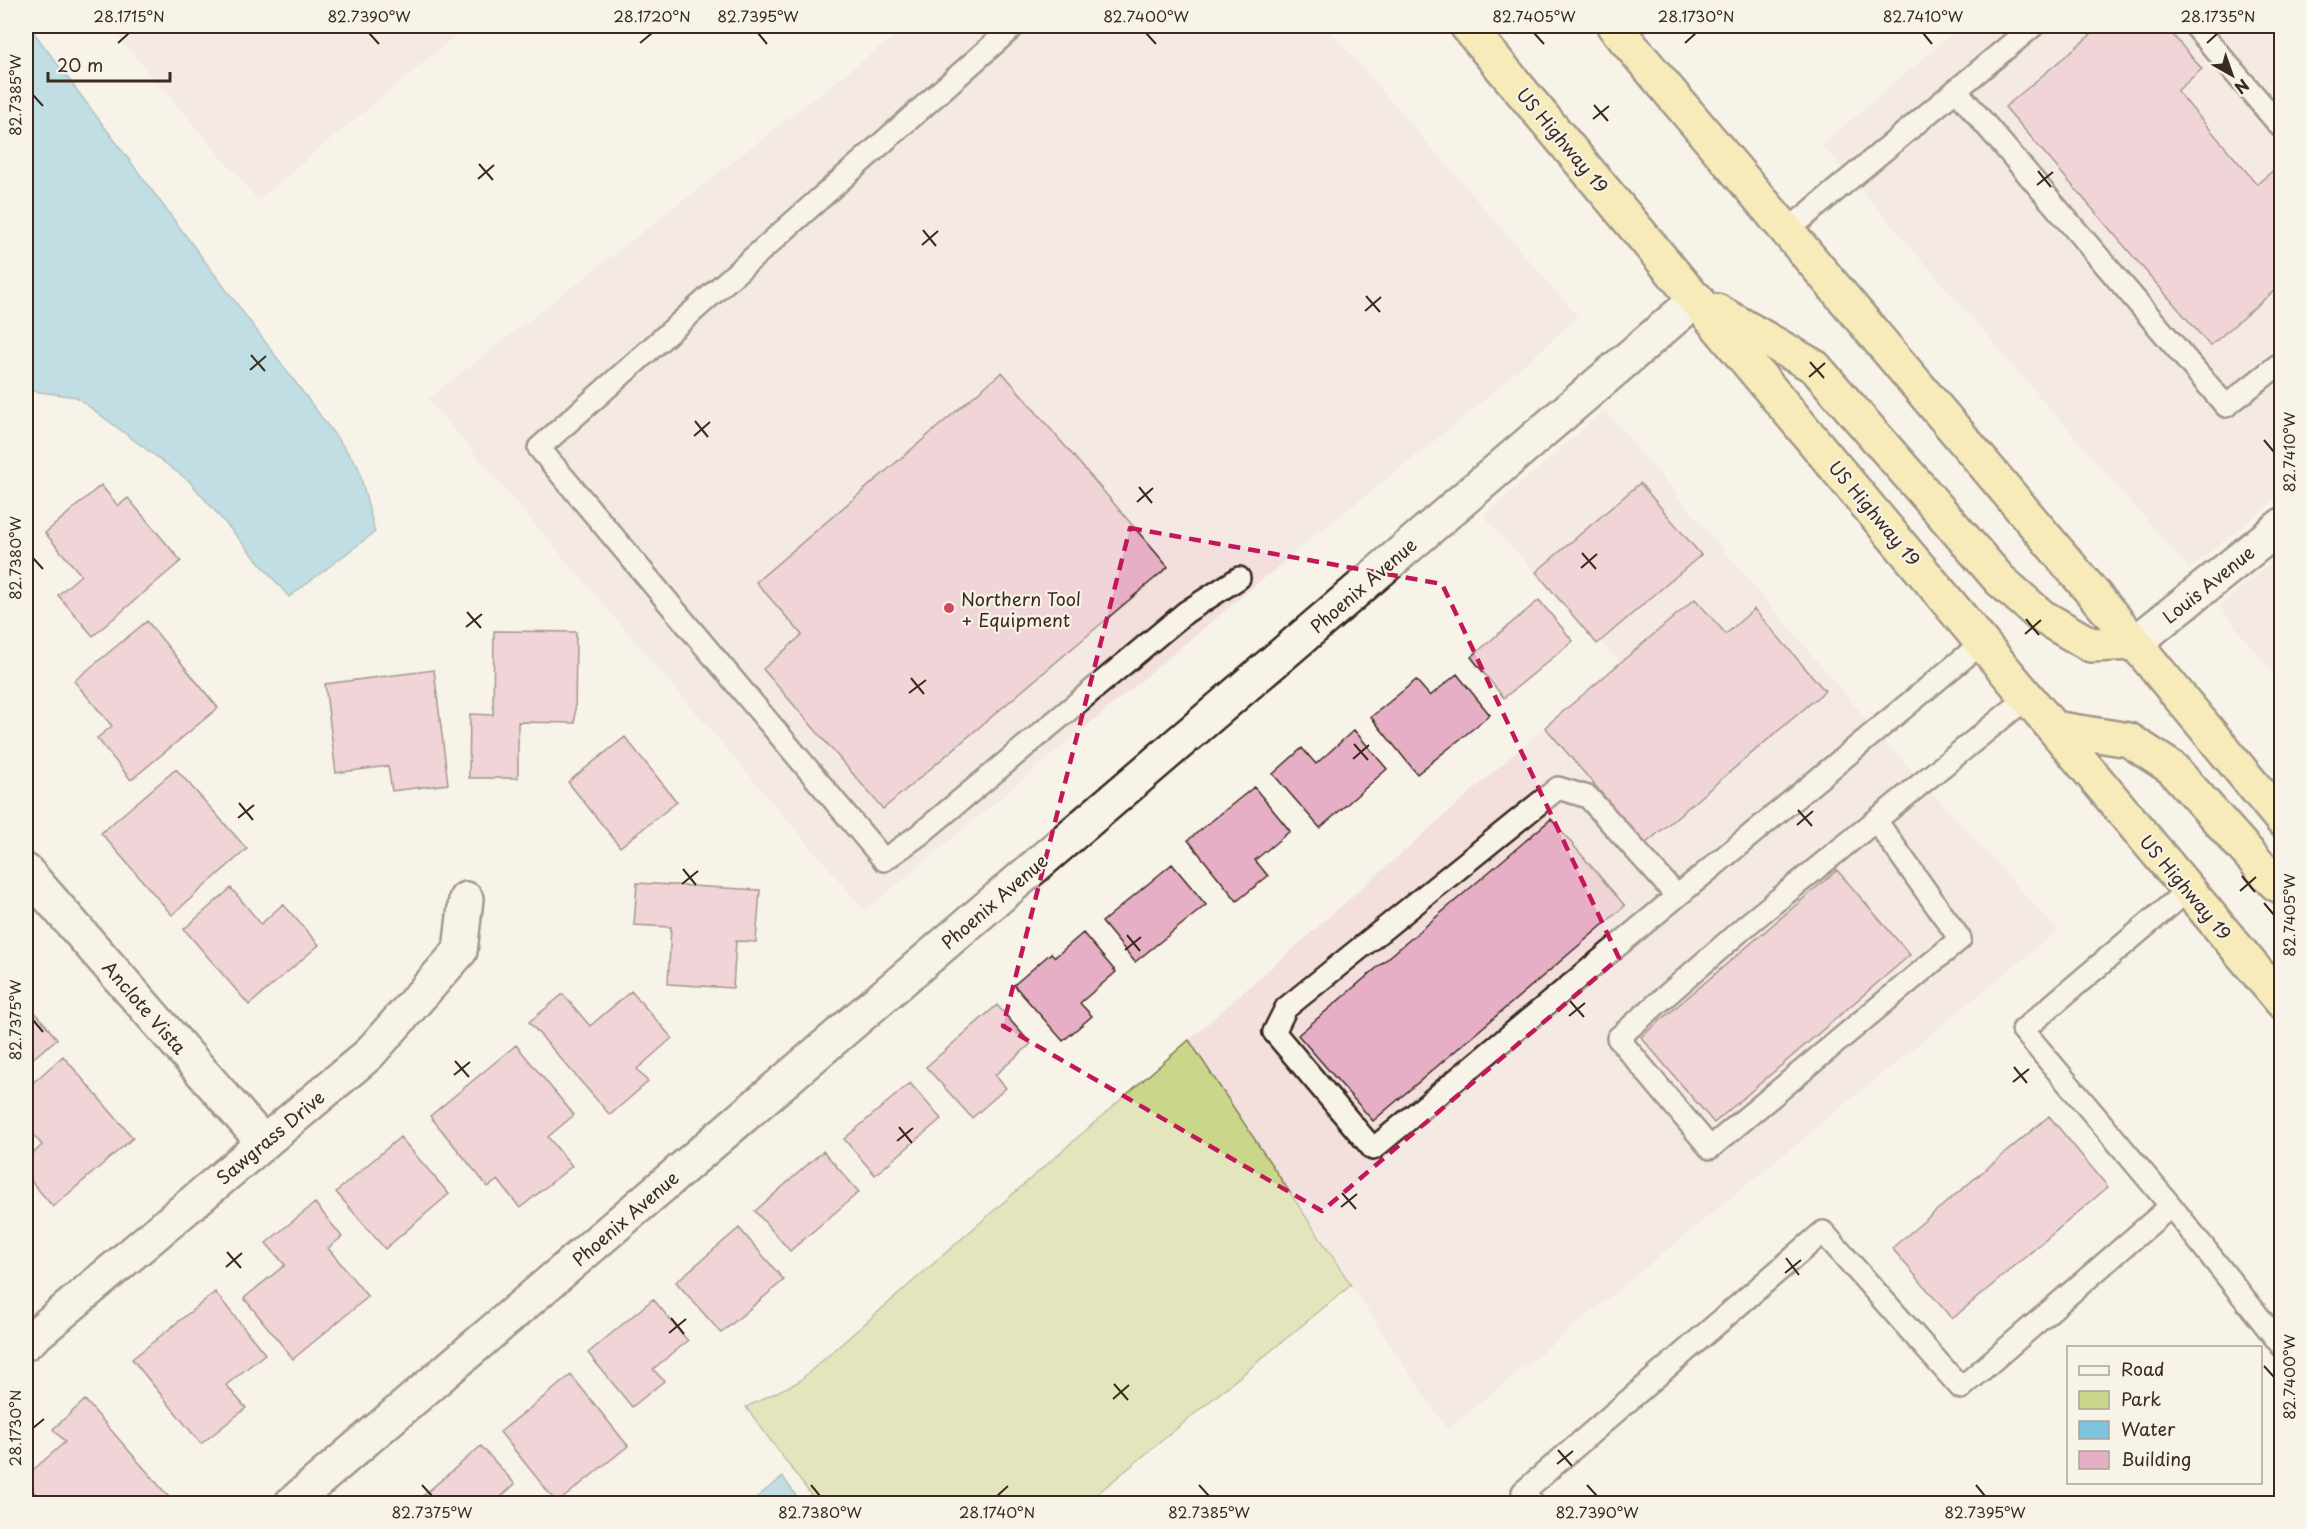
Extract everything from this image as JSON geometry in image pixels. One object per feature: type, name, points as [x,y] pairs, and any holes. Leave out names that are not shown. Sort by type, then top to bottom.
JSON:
[{"type":"highway","name":"US Highway 19","points":[[1467,26],[2282,1002]]},
{"type":"highway","points":[[1614,26],[2282,820]]},
{"type":"highway","points":[[1697,299],[1815,367],[2001,580],[2041,616],[2091,645],[2135,643]]},
{"type":"highway","points":[[2054,728],[2129,740],[2172,768],[2276,884],[2282,886]]},
{"type":"street","name":"Phoenix Avenue","points":[[291,1503],[1697,299]]},
{"type":"street","name":"Louis Avenue","points":[[2135,643],[2282,525]]},
{"type":"street","name":"Anclote Vista","points":[[26,870],[264,1143]]},
{"type":"street","name":"Sawgrass Drive","points":[[26,1343],[368,1055],[460,951],[466,899]]},
{"type":"lane","points":[[1014,26],[539,448],[884,861],[919,835],[1186,612],[1239,578]]},
{"type":"lane","points":[[1787,231],[2033,26]]},
{"type":"lane","points":[[2195,26],[2282,128]]},
{"type":"lane","points":[[1956,90],[2226,406],[2282,362]]},
{"type":"lane","points":[[1677,896],[1588,797],[1558,788],[1286,1008],[1274,1032],[1373,1149],[1983,642]]},
{"type":"lane","points":[[1877,822],[1960,939],[1710,1148],[1618,1038],[1748,924],[1877,822],[2028,697]]},
{"type":"lane","points":[[2188,890],[2023,1030],[2171,1206],[2282,1346]]},
{"type":"lane","points":[[1533,1503],[1523,1492],[1823,1232],[1961,1388],[2171,1206]]},
{"type":"highlighted area","points":[[1130,528],[1442,584],[1619,958],[1322,1211],[1003,1026]]},
{"type":"shaded area","points":[[109,26],[467,26],[258,200]]},
{"type":"shaded area","points":[[907,26],[1326,26],[1578,317],[1461,420],[1312,538],[865,911],[428,399]]},
{"type":"shaded area","points":[[1961,26],[2281,26],[2281,495],[2189,569],[1822,145]]},
{"type":"shaded area","points":[[1605,410],[1889,746],[2058,930],[1447,1430],[1189,1040],[1619,662],[1483,516]]},
{"type":"shaded area","points":[[2281,555],[2281,684],[2219,606]]},
{"type":"green space","points":[[1189,1040],[1351,1285],[1086,1503],[817,1503],[746,1407],[798,1382]]},
{"type":"water","points":[[26,26],[29,26],[358,466],[375,532],[289,597],[189,481],[76,397],[26,390]]},
{"type":"water","points":[[783,1477],[801,1503],[749,1503]]},
{"type":"building","points":[[2101,26],[2165,26],[2202,69],[2177,91],[2257,184],[2282,163],[2282,284],[2210,346],[2005,107]]},
{"type":"building","name":"Northern Tool + Equipment","points":[[1002,372],[1168,567],[883,809],[763,669],[802,635],[756,582]]},
{"type":"building","points":[[1640,483],[1701,555],[1597,644],[1536,572]]},
{"type":"building","points":[[101,485],[118,506],[128,498],[181,561],[93,636],[58,595],[81,575],[45,533]]},
{"type":"building","points":[[1695,599],[1726,634],[1754,609],[1825,691],[1645,844],[1545,727]]},
{"type":"building","points":[[1539,600],[1573,641],[1504,698],[1471,657]]},
{"type":"building","points":[[147,621],[218,708],[131,780],[97,738],[112,726],[74,681]]},
{"type":"building","points":[[494,631],[576,632],[575,723],[518,722],[518,778],[469,778],[470,714],[493,715]]},
{"type":"building","points":[[434,670],[448,784],[392,791],[388,766],[336,773],[325,684]]},
{"type":"building","points":[[1457,674],[1490,715],[1417,774],[1371,717],[1416,680],[1430,696]]},
{"type":"building","points":[[1354,730],[1387,769],[1320,828],[1273,774],[1302,748],[1316,764]]},
{"type":"building","points":[[625,737],[677,802],[620,847],[568,782]]},
{"type":"building","points":[[176,769],[247,849],[172,915],[101,833]]},
{"type":"building","points":[[1254,787],[1290,831],[1255,860],[1268,876],[1237,901],[1188,840]]},
{"type":"building","points":[[1551,819],[1625,906],[1373,1121],[1298,1035]]},
{"type":"building","points":[[1172,864],[1206,905],[1135,962],[1102,922]]},
{"type":"building","points":[[1837,870],[1910,955],[1714,1123],[1641,1037]]},
{"type":"building","points":[[637,883],[760,890],[756,942],[736,941],[733,988],[668,984],[671,927],[634,925]]},
{"type":"building","points":[[231,888],[261,924],[283,904],[319,945],[249,1005],[184,929]]},
{"type":"building","points":[[1083,933],[1116,972],[1080,1003],[1092,1016],[1063,1041],[1014,985],[1051,953],[1055,957]]},
{"type":"building","points":[[631,991],[672,1038],[637,1069],[648,1082],[610,1115],[529,1022],[563,994],[590,1026]]},
{"type":"building","points":[[997,1005],[1031,1044],[995,1075],[1006,1088],[972,1118],[926,1067]]},
{"type":"building","points":[[26,1006],[32,1014],[35,1012],[57,1039],[26,1064]]},
{"type":"building","points":[[516,1045],[574,1115],[548,1137],[572,1166],[520,1208],[498,1180],[488,1187],[430,1116]]},
{"type":"building","points":[[63,1056],[133,1138],[53,1207],[26,1175],[26,1160],[42,1145],[26,1126],[26,1089]]},
{"type":"building","points":[[910,1083],[941,1119],[875,1175],[844,1139]]},
{"type":"building","points":[[2049,1116],[2108,1187],[1952,1319],[1892,1248]]},
{"type":"building","points":[[400,1137],[449,1194],[385,1249],[336,1192]]},
{"type":"building","points":[[823,1151],[859,1192],[790,1251],[755,1211]]},
{"type":"building","points":[[315,1203],[342,1237],[328,1248],[368,1297],[293,1359],[244,1298],[285,1265],[266,1243]]},
{"type":"building","points":[[739,1228],[784,1280],[721,1333],[676,1282]]},
{"type":"building","points":[[215,1292],[265,1354],[226,1385],[246,1408],[201,1444],[132,1359]]},
{"type":"building","points":[[653,1299],[688,1341],[653,1369],[664,1381],[632,1407],[588,1353]]},
{"type":"building","points":[[571,1375],[628,1446],[557,1503],[500,1432]]},
{"type":"building","points":[[85,1400],[175,1504],[122,1504],[119,1499],[114,1504],[44,1504],[26,1482],[26,1476],[65,1442],[53,1429]]},
{"type":"building","points":[[481,1446],[515,1484],[493,1504],[419,1504],[417,1501]]},
{"type":"place","name":"Northern Tool + Equipment","points":[[949,608]]}]
